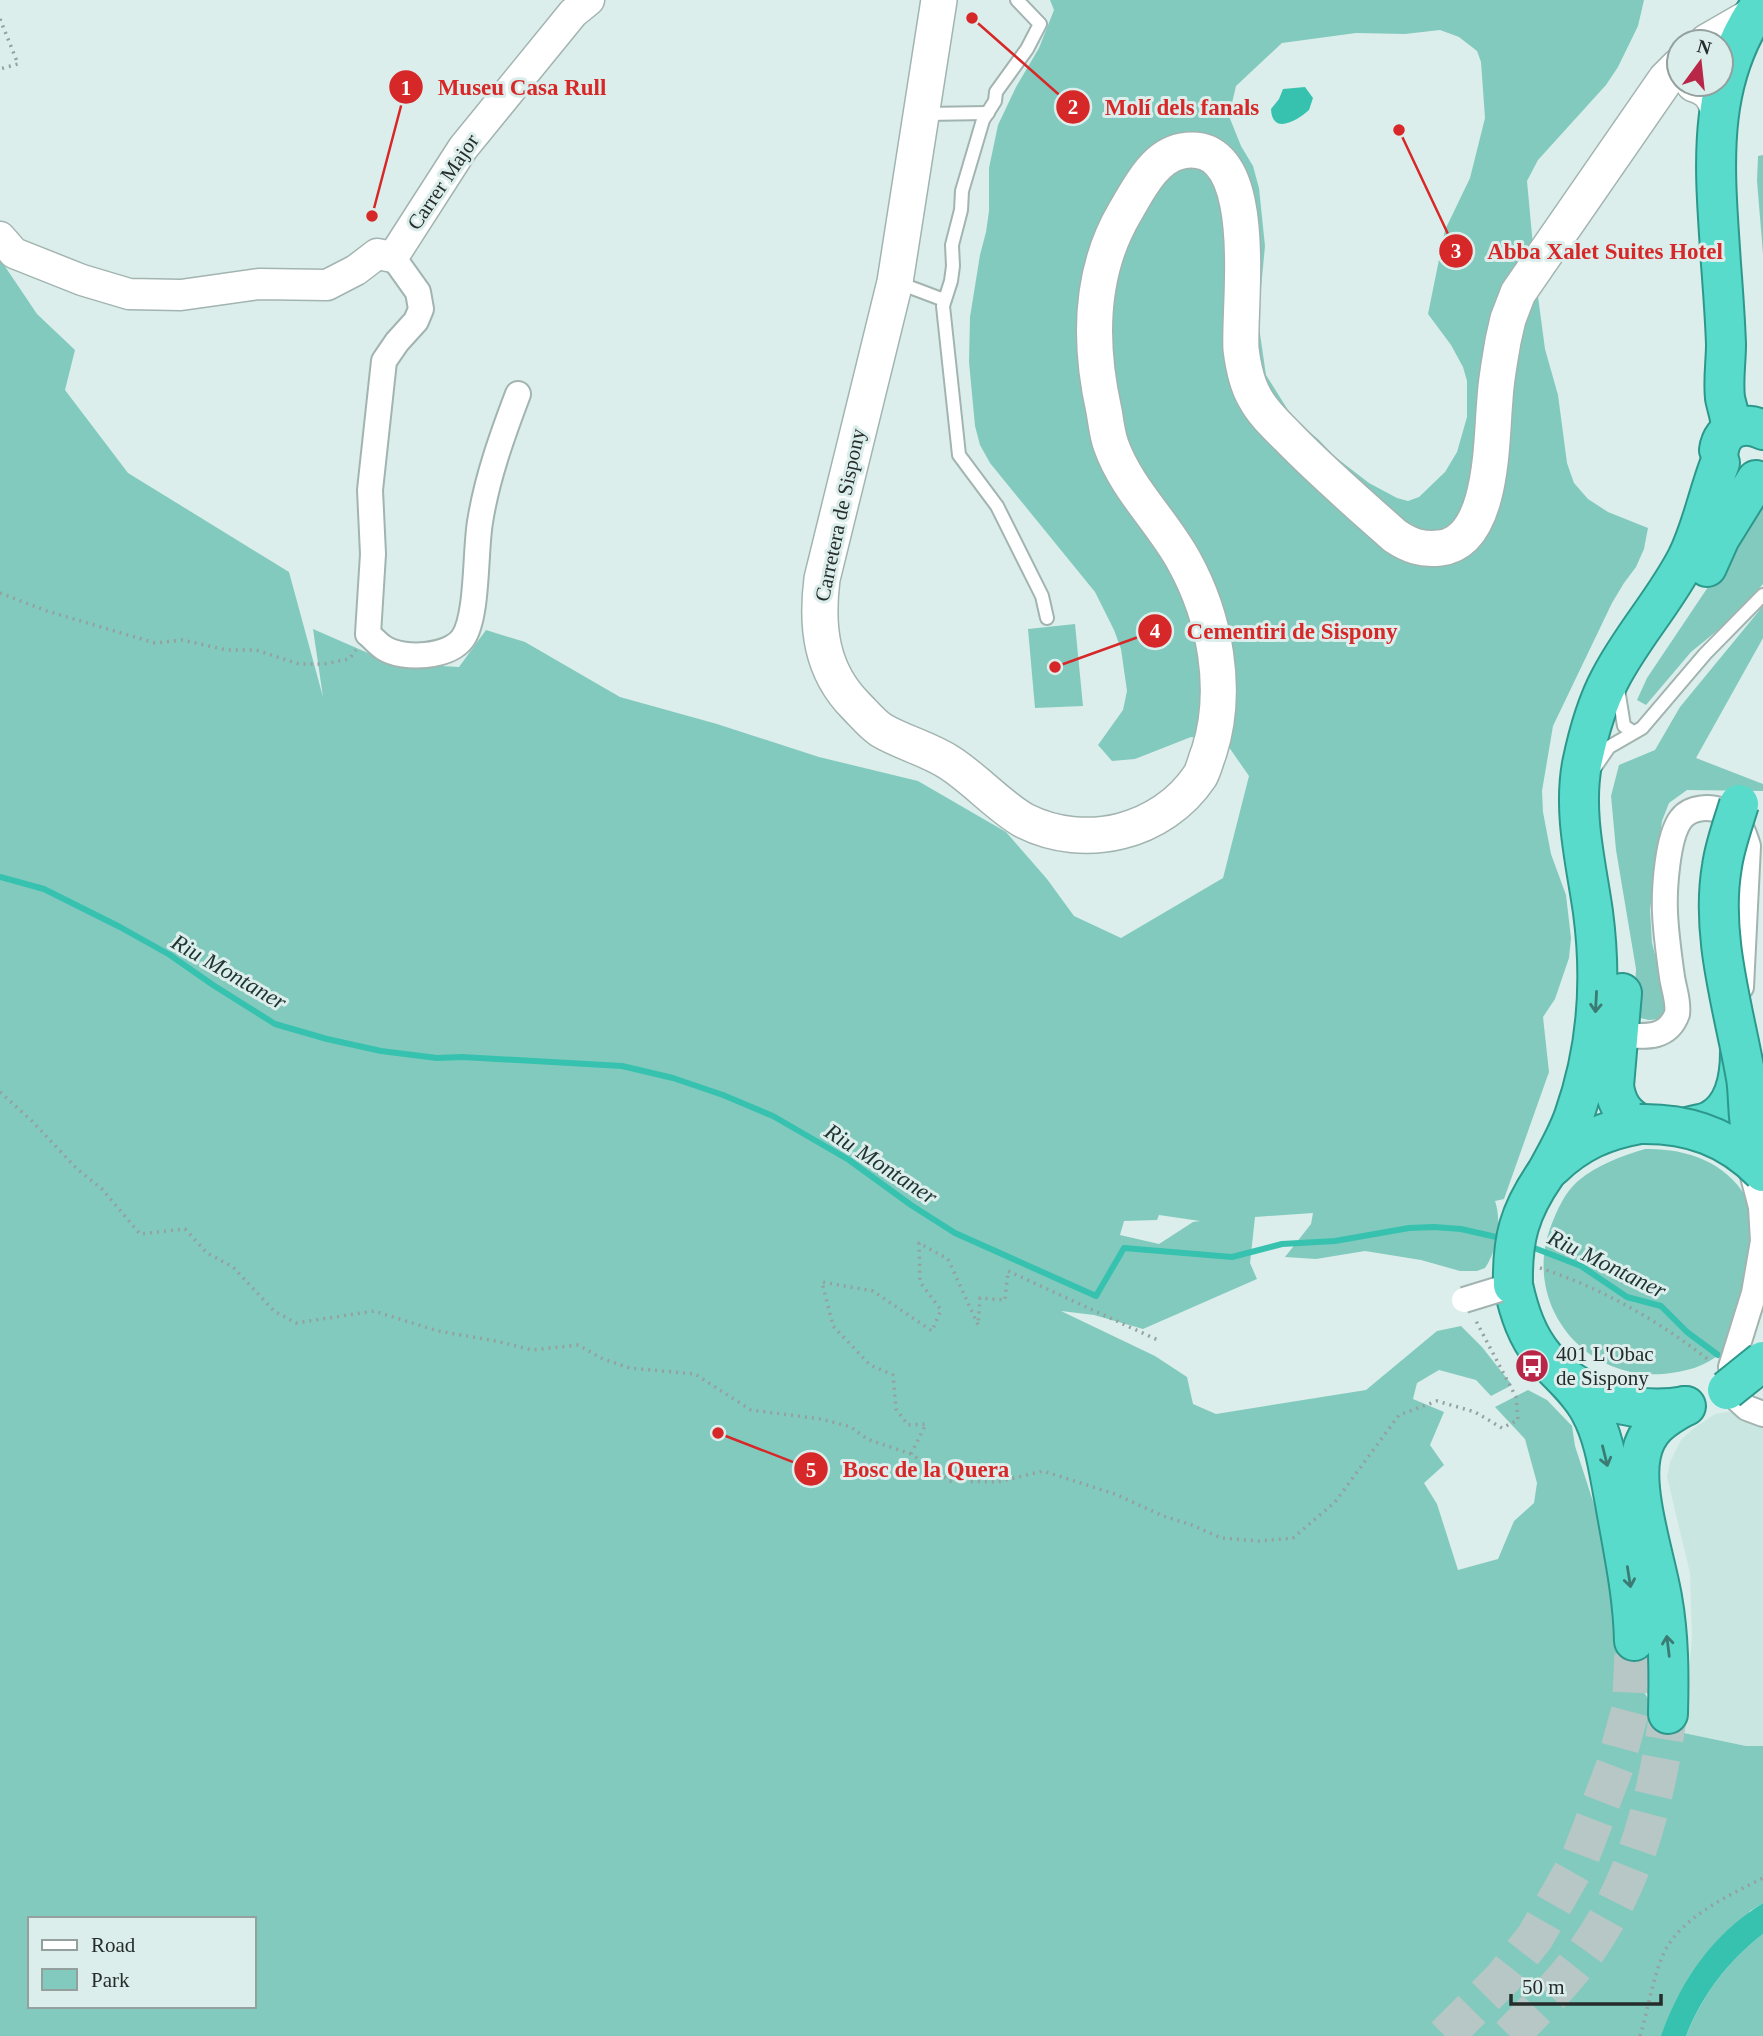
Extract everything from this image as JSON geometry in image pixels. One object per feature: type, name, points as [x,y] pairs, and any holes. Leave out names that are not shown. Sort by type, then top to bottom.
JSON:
[{"type":"highway","points":[[1735,73],[1753,66],[1759,20]]},
{"type":"highway","points":[[1735,49],[1759,20]]},
{"type":"highway","points":[[1698,98],[1716,181],[1734,439],[1724,471],[1738,481],[1759,479]]},
{"type":"highway","points":[[1640,1124],[1621,1109],[1601,1069],[1596,1011],[1596,936],[1584,859],[1579,796],[1582,765],[1598,705],[1617,666],[1688,556],[1734,439]]},
{"type":"highway","points":[[1634,1641],[1629,1574],[1605,1455],[1590,1411],[1530,1335],[1519,1311],[1526,1276],[1512,1255],[1517,1226],[1529,1198],[1565,1139],[1574,1116],[1619,1035],[1621,959],[1600,811],[1601,791],[1636,674],[1695,589],[1720,538],[1759,479]]},
{"type":"highway","points":[[1739,804],[1722,864],[1719,893],[1725,967],[1746,1080],[1752,1139],[1763,1166]]},
{"type":"highway","points":[[1688,1127],[1709,1121],[1722,1112],[1734,1094],[1740,1074],[1740,1052]]},
{"type":"highway","points":[[1546,1173],[1568,1152],[1590,1139],[1615,1129],[1664,1123],[1688,1127],[1730,1144],[1749,1157],[1763,1172]]},
{"type":"highway","points":[[1563,1376],[1585,1391],[1626,1406],[1670,1409],[1685,1406]]},
{"type":"highway","points":[[1668,1714],[1670,1660],[1662,1599],[1645,1513],[1639,1470],[1641,1453],[1653,1427],[1685,1406],[1746,1379]]},
{"type":"main road","name":"Carretera de Sispony","points":[[939,0],[895,282],[822,579],[819,626],[825,658],[842,691],[878,728],[948,761],[1023,820],[1067,835],[1104,835],[1142,826],[1177,802],[1201,774],[1216,728],[1219,688],[1213,639],[1203,607],[1184,561],[1133,488],[1111,446],[1098,388],[1093,340],[1101,262],[1120,220],[1149,173],[1166,158],[1188,150],[1212,157],[1224,167],[1238,202],[1243,261],[1241,350],[1254,397],[1267,416],[1302,452],[1395,537],[1421,549],[1445,547],[1460,540],[1470,531],[1484,498],[1495,391],[1503,341],[1513,305],[1561,228],[1685,98]]},
{"type":"main road","points":[[1735,30],[1759,20]]},
{"type":"street","name":"Carrer Major","points":[[393,257],[463,148],[573,13],[589,0]]},
{"type":"street","points":[[0,237],[14,253],[82,280],[129,294],[181,295],[259,284],[327,285],[356,270],[377,254],[393,257],[418,292],[421,309],[416,321],[384,361],[370,489],[373,554],[368,634],[386,649],[411,655],[442,653],[462,639],[473,614],[480,522],[491,468],[518,394]]},
{"type":"street","points":[[1619,1035],[1657,1036],[1674,1022],[1678,1007],[1664,911],[1667,870],[1674,834],[1680,819],[1689,811],[1701,808],[1730,813],[1743,829],[1748,846],[1740,1015],[1742,1101],[1749,1167],[1761,1207],[1763,1241],[1754,1293],[1746,1379],[1735,1397],[1746,1408],[1763,1413]]},
{"type":"street","points":[[1469,1307],[1526,1276]]},
{"type":"lane","points":[[1017,0],[1040,24],[1027,49],[996,92],[995,101],[983,120],[962,191],[961,210],[952,244],[953,267],[943,306],[959,455],[997,506],[1009,528],[1042,596],[1046,618]]},
{"type":"lane","points":[[921,114],[988,113]]},
{"type":"lane","points":[[895,282],[944,300]]},
{"type":"lane","points":[[1620,729],[1642,728],[1705,654],[1763,595]]},
{"type":"lane","points":[[1579,796],[1620,729],[1617,666]]},
{"type":"path","points":[[0,19],[18,64],[0,69]]},
{"type":"path","points":[[0,593],[47,611],[155,643],[182,640],[227,650],[256,650],[299,664],[324,664],[349,659],[368,634]]},
{"type":"path","points":[[0,1092],[32,1121],[77,1169],[102,1189],[140,1234],[185,1229],[207,1253],[233,1267],[274,1311],[296,1323],[374,1311],[438,1331],[533,1350],[578,1345],[603,1359],[630,1368],[695,1374],[751,1410],[821,1419],[851,1427],[867,1439],[911,1454],[950,1481],[998,1482],[1043,1471],[1115,1494],[1222,1538],[1259,1541],[1293,1538],[1335,1502],[1399,1415],[1437,1401],[1475,1412],[1502,1428],[1518,1420],[1516,1397],[1469,1307]]},
{"type":"path","points":[[911,1454],[926,1424],[908,1425],[896,1409],[892,1375],[870,1365],[833,1326],[822,1282],[873,1291],[932,1331],[941,1310],[920,1282],[919,1243],[948,1259],[978,1325],[980,1298],[1004,1300],[1008,1271],[1160,1341]]},
{"type":"path","points":[[1526,1276],[1565,1276],[1609,1296],[1673,1333],[1720,1368],[1746,1379]]},
{"type":"path","points":[[1640,2036],[1663,1956],[1672,1941],[1712,1903],[1763,1878]]},
{"type":"shaded area","points":[[1305,87],[1313,98],[1309,110],[1292,121],[1281,124],[1276,122],[1271,109],[1283,89]]},
{"type":"shaded area","points":[[1741,1413],[1763,1424],[1763,1746],[1746,1746],[1683,1733],[1692,1638],[1690,1573],[1667,1477],[1670,1462],[1681,1440],[1715,1414]]},
{"type":"shaded area","points":[[1763,1903],[1763,1934],[1727,1967],[1717,1980],[1686,2036],[1661,2036],[1678,1996],[1700,1960],[1728,1929]]},
{"type":"green space","points":[[1050,0],[1644,0],[1638,26],[1618,67],[1606,85],[1538,160],[1527,181],[1545,349],[1558,395],[1567,463],[1574,483],[1588,499],[1608,512],[1648,528],[1644,549],[1636,567],[1612,603],[1553,726],[1542,791],[1543,812],[1551,854],[1566,895],[1571,938],[1569,958],[1555,999],[1543,1017],[1549,1072],[1504,1199],[1495,1201],[1498,1227],[1489,1261],[1485,1268],[1477,1271],[1460,1271],[1421,1260],[1365,1251],[1316,1259],[1285,1257],[1311,1224],[1313,1213],[1255,1217],[1250,1263],[1257,1279],[1143,1329],[1094,1315],[1061,1311],[1155,1356],[1187,1377],[1193,1404],[1216,1414],[1366,1390],[1437,1331],[1461,1326],[1482,1347],[1512,1385],[1491,1396],[1476,1380],[1439,1370],[1417,1383],[1413,1399],[1444,1412],[1430,1445],[1444,1465],[1424,1483],[1437,1504],[1458,1570],[1498,1559],[1514,1521],[1534,1503],[1537,1483],[1525,1439],[1495,1407],[1528,1390],[1547,1400],[1572,1426],[1575,1446],[1602,1529],[1607,1573],[1623,1636],[1626,1662],[1650,1702],[1655,1727],[1746,1746],[1763,1746],[1763,1903],[1750,1911],[1662,2036],[0,2036],[0,259],[37,314],[75,350],[65,390],[128,473],[289,572],[323,697],[313,629],[391,663],[459,667],[486,630],[525,642],[620,697],[717,724],[819,757],[918,781],[1006,832],[1047,879],[1074,916],[1121,938],[1223,878],[1249,776],[1226,743],[1191,737],[1135,759],[1112,761],[1098,745],[1123,710],[1127,691],[1121,649],[1114,630],[1095,592],[990,463],[980,445],[975,426],[969,362],[970,317],[989,211],[989,168],[998,125],[1039,48],[1054,10]],"holes":[[[1440,30],[1459,37],[1477,51],[1481,62],[1485,118],[1470,178],[1445,230],[1428,314],[1451,345],[1463,367],[1467,381],[1467,417],[1457,452],[1445,472],[1419,497],[1408,501],[1369,483],[1334,456],[1293,418],[1266,375],[1258,320],[1265,246],[1259,188],[1253,166],[1241,146],[1229,116],[1236,86],[1282,43],[1356,33],[1405,34]],[[1159,1215],[1200,1221],[1193,1222],[1159,1244],[1120,1235],[1124,1221],[1157,1220]]]},
{"type":"green space","points":[[1763,155],[1763,254],[1757,181],[1758,156]]},
{"type":"green space","points":[[1763,505],[1763,584],[1729,621],[1691,652],[1646,705],[1637,700],[1647,678]]},
{"type":"green space","points":[[1763,606],[1763,638],[1696,758],[1763,784],[1763,791],[1687,790],[1669,803],[1662,821],[1650,910],[1652,943],[1665,993],[1666,1008],[1661,1019],[1640,1018],[1634,1005],[1636,969],[1616,850],[1611,796],[1619,765],[1655,750],[1680,707]]},
{"type":"green space","points":[[1075,624],[1083,706],[1035,708],[1028,629]]},
{"type":"green space","points":[[1645,1149],[1689,1154],[1727,1174],[1746,1197],[1763,1232],[1737,1316],[1722,1352],[1694,1368],[1663,1374],[1634,1372],[1607,1364],[1584,1350],[1566,1331],[1552,1308],[1545,1282],[1544,1254],[1551,1226],[1569,1190],[1585,1175],[1601,1166]]},
{"type":"green space","points":[[1763,1934],[1763,2036],[1686,2036],[1717,1980],[1750,1944]]},
{"type":"waterway","name":"Riu Montaner","points":[[0,877],[44,889],[120,927],[170,955],[275,1024],[381,1051],[437,1058],[622,1066],[673,1078],[723,1095],[773,1116],[849,1160],[955,1233],[1096,1296],[1124,1248],[1232,1257],[1282,1244],[1335,1241],[1409,1228],[1434,1227],[1461,1229],[1505,1239]]},
{"type":"waterway","name":"Riu Montaner","points":[[1529,1246],[1581,1266],[1627,1297],[1661,1306],[1687,1332],[1718,1355]]},
{"type":"tunnel","points":[[1445,2036],[1503,1978],[1535,1937],[1580,1858],[1615,1766],[1631,1707],[1634,1641]]},
{"type":"tunnel","points":[[1510,2036],[1575,1966],[1612,1909],[1627,1878],[1649,1814],[1668,1714]]},
{"type":"place","name":"Molí dels fanals","points":[[972,18]]},
{"type":"place","name":"Abba Xalet Suites Hotel","points":[[1399,130]]},
{"type":"place","name":"Museu Casa Rull","points":[[372,216]]},
{"type":"place","name":"Cementiri de Sispony","points":[[1055,667]]},
{"type":"place","name":"401 L'Obac de Sispony","points":[[1532,1366]]},
{"type":"place","name":"Bosc de la Quera","points":[[718,1433]]}]
